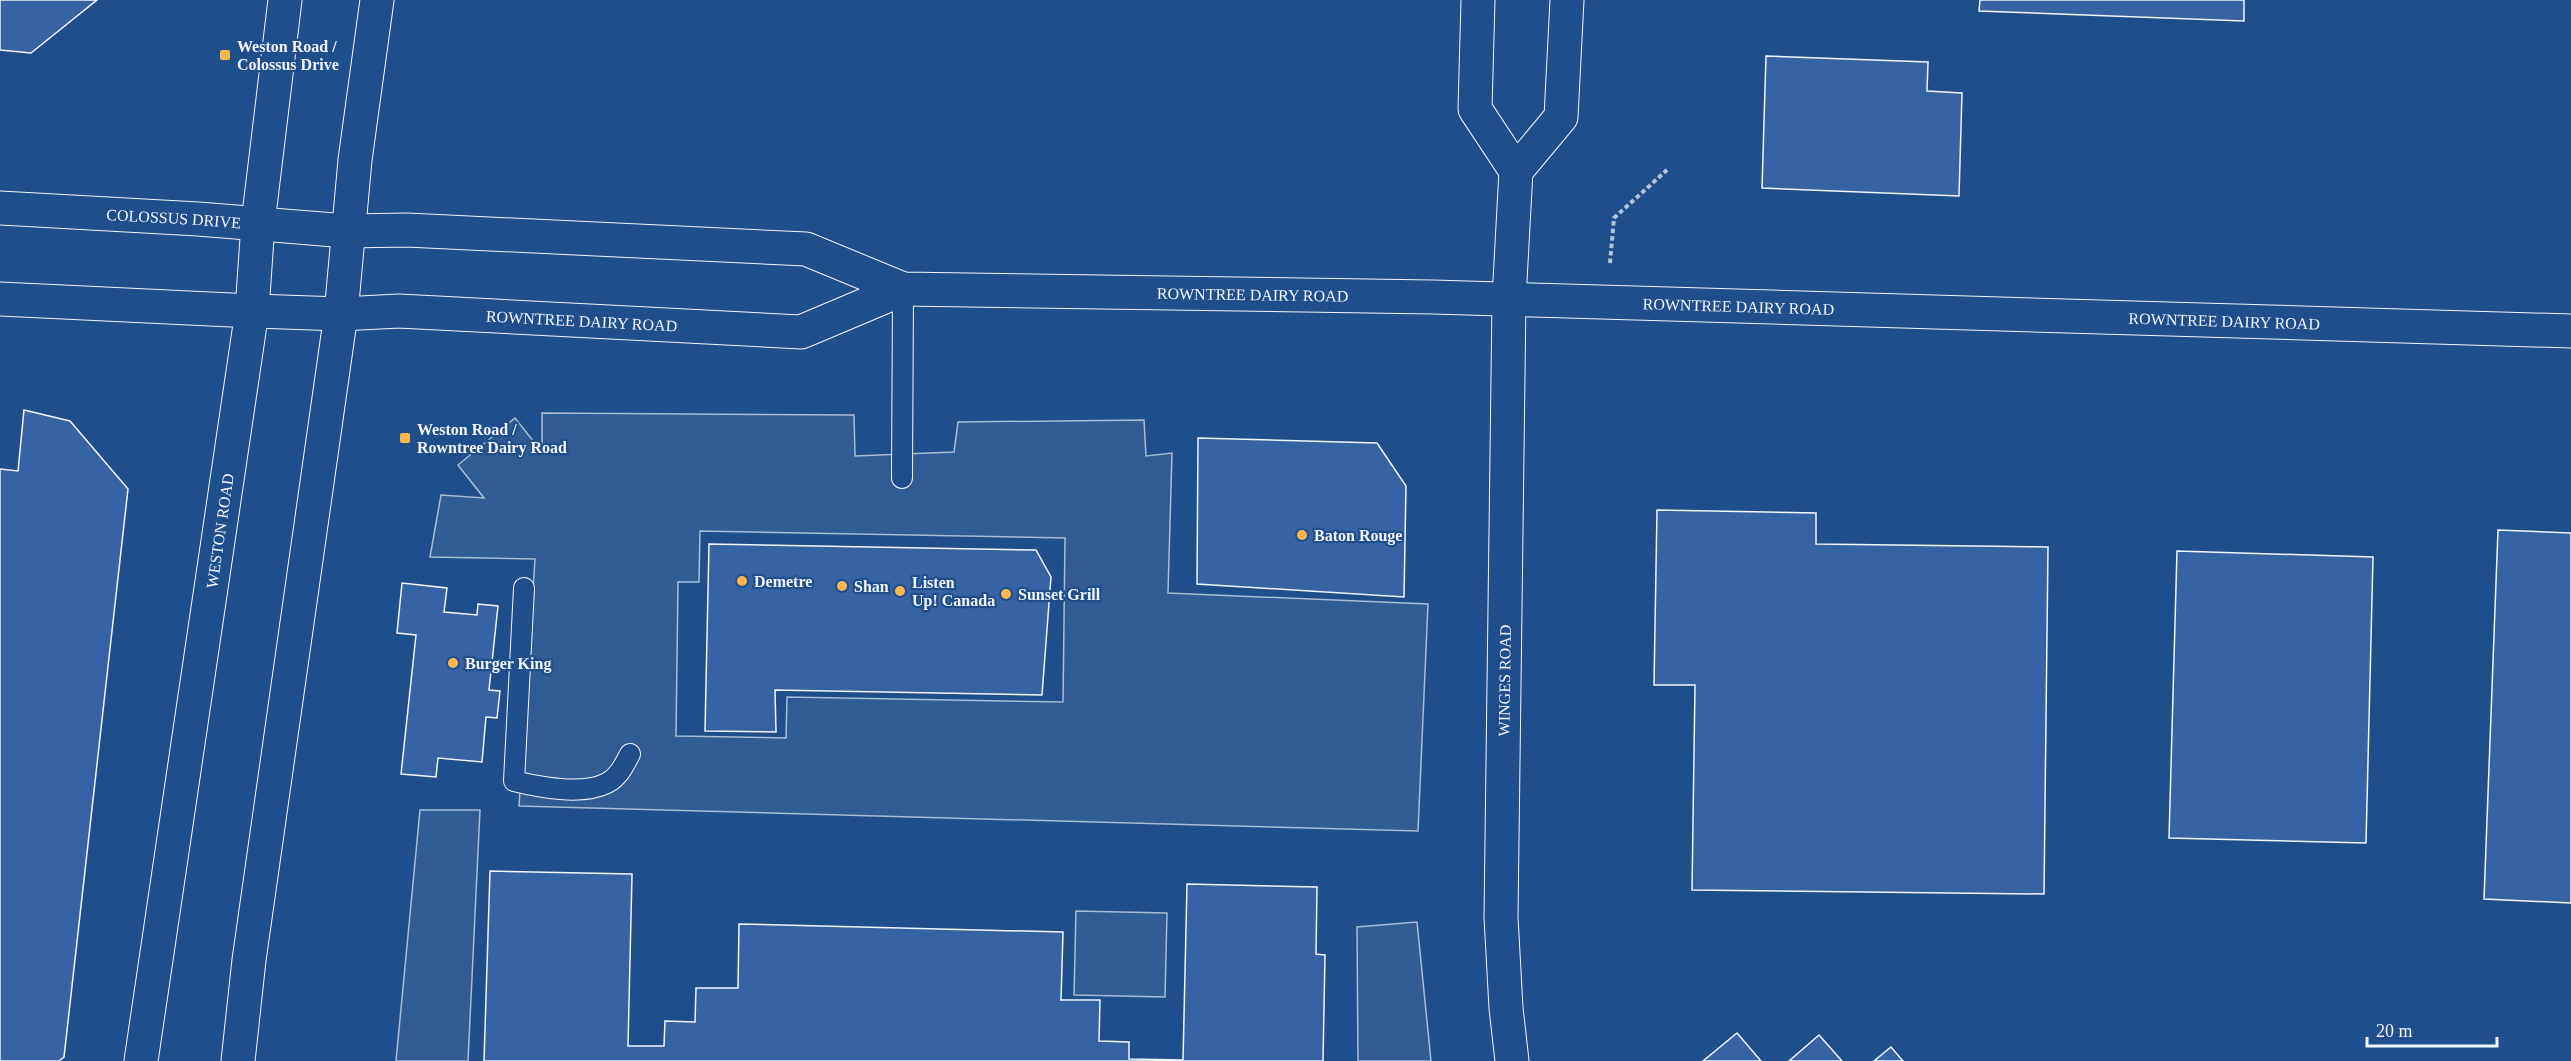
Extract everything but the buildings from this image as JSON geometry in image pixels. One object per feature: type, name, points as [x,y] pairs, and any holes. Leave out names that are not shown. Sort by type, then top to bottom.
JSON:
[{"type":"street","name":"WESTON ROAD","points":[[141,1061],[252,311],[258,223],[285,0]]},
{"type":"street","points":[[238,1061],[249,960],[341,314],[347,231],[377,0]]},
{"type":"street","points":[[1478,0],[1474,109],[1516,171],[1562,117],[1567,0]]},
{"type":"street","name":"WINGES ROAD","points":[[1512,1061],[1506,1008],[1501,917],[1509,299],[1516,171]]},
{"type":"street","name":"COLOSSUS DRIVE","points":[[0,208],[258,223],[347,231]]},
{"type":"street","name":"ROWNTREE DAIRY ROAD","points":[[347,231],[407,230],[806,249],[903,289],[1509,299],[2571,331]]},
{"type":"street","name":"ROWNTREE DAIRY ROAD","points":[[252,311],[341,314],[399,311],[801,333],[903,289]]},
{"type":"street","points":[[0,298],[252,311]]},
{"type":"lane","points":[[902,478],[903,289]]},
{"type":"lane","points":[[524,588],[514,781],[548,789],[580,789],[607,783],[621,771],[630,754]]},
{"type":"path","points":[[1607,303],[1614,218],[1667,170]]},
{"type":"shaded area","points":[[542,413],[854,415],[855,456],[954,452],[958,422],[1144,420],[1146,456],[1172,453],[1168,593],[1428,604],[1418,831],[519,806],[535,559],[430,557],[441,495],[484,498],[458,465],[515,418],[542,452]],"holes":[[[700,531],[1065,538],[1063,702],[787,697],[786,738],[676,736],[678,582],[699,582]]]},
{"type":"shaded area","points":[[420,810],[480,810],[468,1061],[396,1061]]},
{"type":"shaded area","points":[[1076,911],[1167,913],[1165,997],[1074,995]]},
{"type":"shaded area","points":[[1417,922],[1431,1061],[1358,1061],[1357,927]]},
{"type":"place","name":"Weston Road / Colossus Drive","points":[[225,55]]},
{"type":"place","name":"Weston Road / Rowntree Dairy Road","points":[[405,438]]},
{"type":"place","name":"Baton Rouge","points":[[1302,535]]},
{"type":"place","name":"Demetre","points":[[742,581]]},
{"type":"place","name":"Shan","points":[[842,586]]},
{"type":"place","name":"Listen Up! Canada","points":[[900,591]]},
{"type":"place","name":"Sunset Grill","points":[[1006,594]]},
{"type":"place","name":"Burger King","points":[[453,663]]}]
